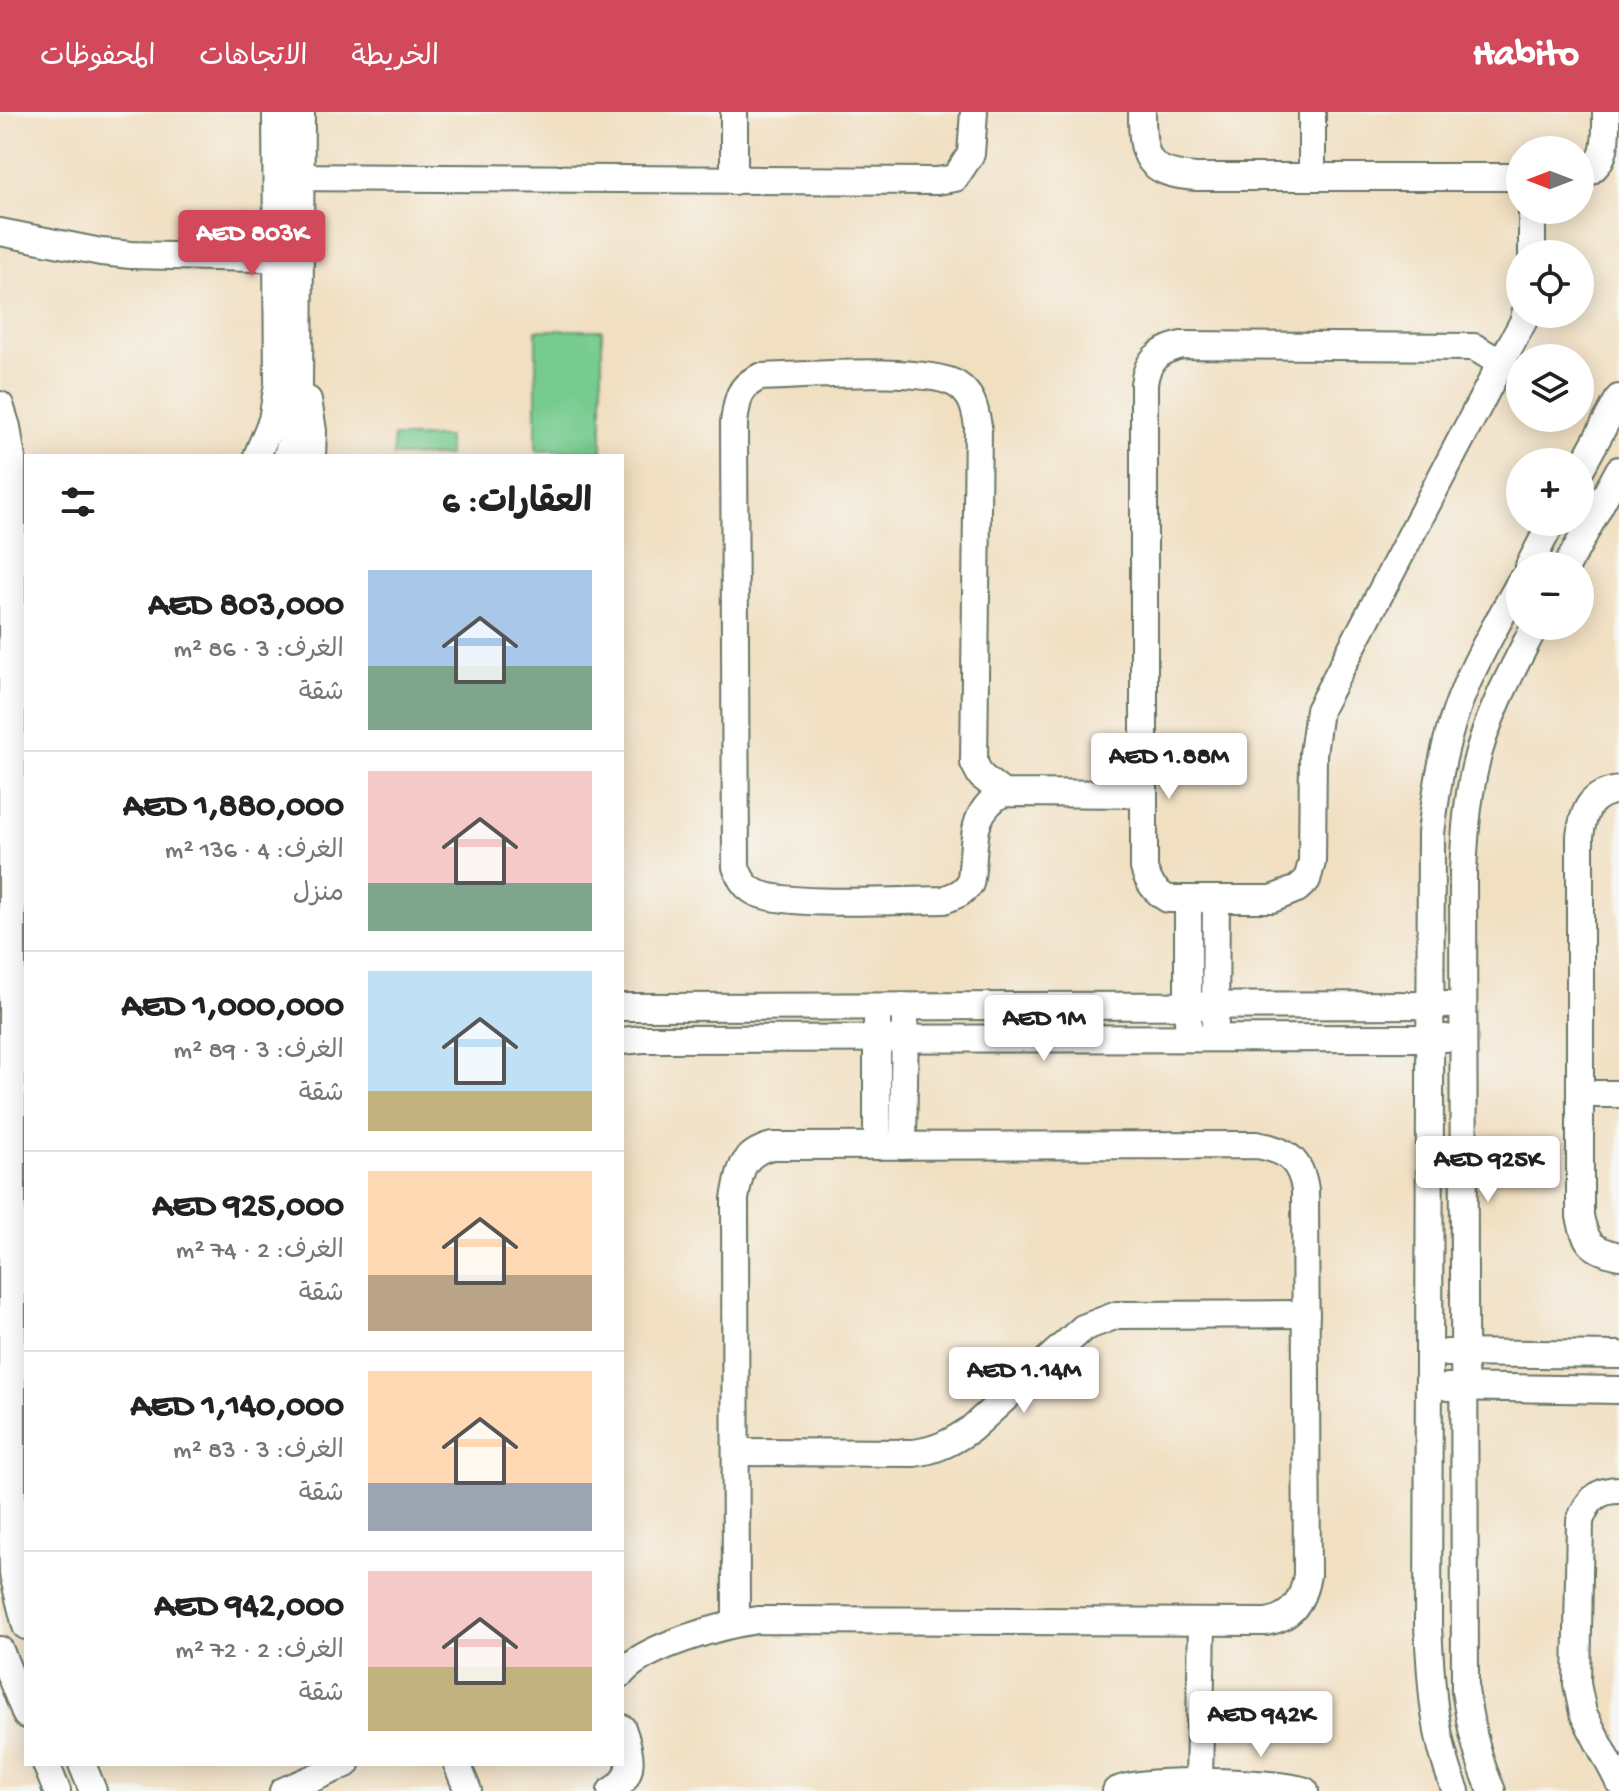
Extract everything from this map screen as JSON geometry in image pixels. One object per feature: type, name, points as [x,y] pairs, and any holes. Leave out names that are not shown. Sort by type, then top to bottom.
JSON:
[{"type":"street","points":[[276,112],[289,177]]},
{"type":"street","points":[[258,454],[272,420],[278,384],[289,259],[289,177],[301,112]]},
{"type":"street","points":[[734,112],[734,181]]},
{"type":"street","points":[[289,177],[937,181],[955,178],[971,154],[974,112]]},
{"type":"street","points":[[1142,112],[1142,144],[1151,161],[1172,175],[1506,177]]},
{"type":"street","points":[[1312,112],[1312,177]]},
{"type":"street","points":[[1594,169],[1604,155],[1606,112]]},
{"type":"street","points":[[0,232],[131,255],[289,259]]},
{"type":"street","points":[[289,259],[300,373],[311,418],[312,454]]},
{"type":"street","points":[[1501,363],[1474,347],[1181,345],[1161,350],[1146,369],[1144,868],[1152,887],[1168,899],[1272,899],[1297,889],[1307,880],[1312,862],[1313,754],[1319,710],[1501,363],[1518,328]]},
{"type":"street","points":[[288,454],[296,421],[300,373]]},
{"type":"street","points":[[1003,793],[981,776],[974,763],[978,426],[975,405],[967,393],[956,385],[921,374],[760,377],[749,382],[741,390],[734,423],[736,867],[742,881],[755,893],[781,901],[944,900],[960,893],[970,884],[975,829],[980,815],[992,800],[1003,793],[1144,794]]},
{"type":"street","points":[[1594,453],[1610,434],[1617,404]]},
{"type":"street","points":[[0,405],[12,459],[19,600],[13,715],[13,1574],[24,1618]]},
{"type":"street","points":[[1575,552],[1619,470]]},
{"type":"street","points":[[1456,1791],[1438,1739],[1431,1694],[1428,1625],[1430,878],[1436,790],[1448,733],[1465,687],[1506,609]]},
{"type":"street","points":[[1492,1791],[1471,1729],[1465,1690],[1463,871],[1467,812],[1475,766],[1490,719],[1528,640]]},
{"type":"street","points":[[1619,790],[1602,794],[1592,802],[1583,814],[1580,836],[1580,1216],[1583,1233],[1594,1248],[1619,1256]]},
{"type":"street","points":[[1188,899],[1188,1038]]},
{"type":"street","points":[[1214,1038],[1216,899]]},
{"type":"street","points":[[624,1007],[1463,1005]]},
{"type":"street","points":[[877,1006],[877,1038],[890,1146]]},
{"type":"street","points":[[890,1146],[905,1038],[905,1006]]},
{"type":"street","points":[[624,1041],[1463,1038]]},
{"type":"street","points":[[1580,1094],[1619,1094]]},
{"type":"street","points":[[624,1671],[639,1658],[704,1632],[758,1620],[1202,1622],[1279,1620],[1290,1613],[1305,1592],[1307,1575],[1303,1176],[1298,1164],[1276,1148],[1257,1145],[772,1146],[758,1150],[745,1160],[735,1199],[736,1623]]},
{"type":"street","points":[[736,1452],[932,1451],[971,1429],[1093,1322],[1117,1315],[1306,1314]]},
{"type":"street","points":[[1428,1353],[1619,1355]]},
{"type":"street","points":[[1428,1387],[1619,1390]]},
{"type":"street","points":[[1619,1490],[1597,1495],[1586,1504],[1580,1521],[1577,1684],[1583,1713],[1619,1782]]},
{"type":"street","points":[[1199,1783],[1202,1622]]},
{"type":"street","points":[[0,1650],[24,1710]]},
{"type":"street","points":[[611,1791],[620,1786],[631,1761],[624,1733]]},
{"type":"street","points":[[47,1766],[57,1791]]},
{"type":"street","points":[[83,1766],[93,1791]]},
{"type":"street","points":[[283,1791],[341,1766]]},
{"type":"street","points":[[458,1766],[468,1791]]},
{"type":"street","points":[[1116,1791],[1134,1784],[1199,1783],[1269,1784],[1305,1791]]},
{"type":"green space","points":[[536,330],[602,330],[602,451],[536,451]]},
{"type":"green space","points":[[393,437],[448,437],[448,454],[393,454]]}]
